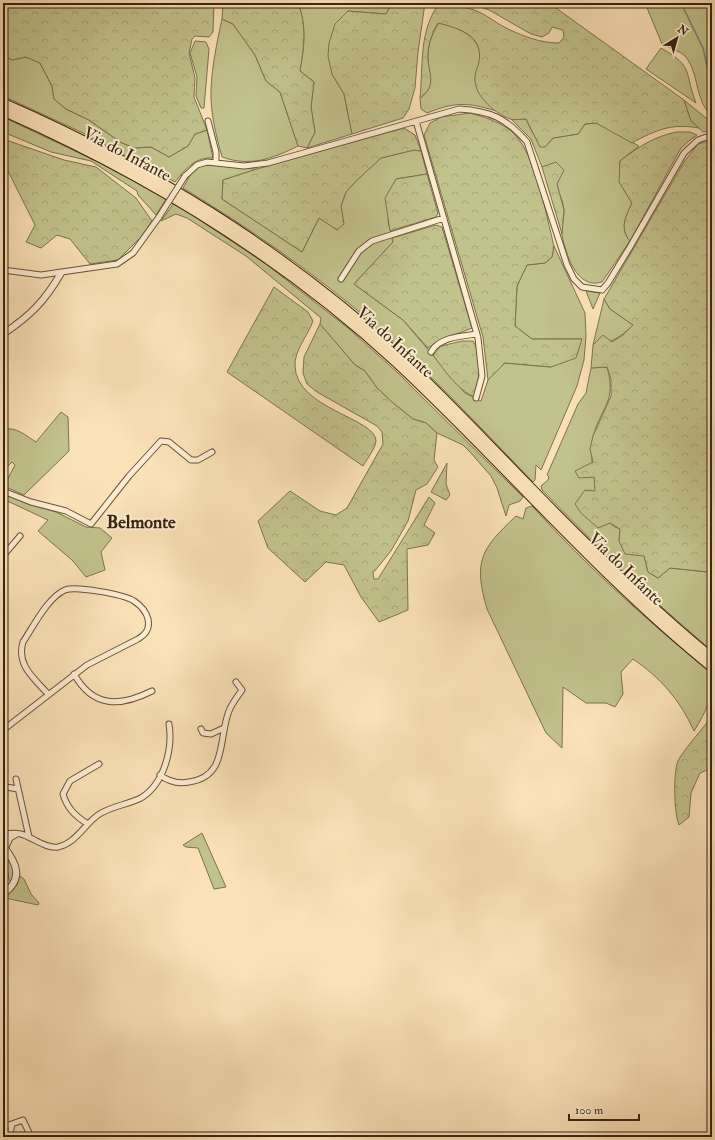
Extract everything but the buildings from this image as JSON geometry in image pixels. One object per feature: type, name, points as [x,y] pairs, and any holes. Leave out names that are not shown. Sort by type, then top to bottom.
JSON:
[{"type":"highway","name":"Via do Infante","points":[[3,103],[87,142],[164,183],[231,224],[311,282],[402,359],[614,572],[712,658]]},
{"type":"highway","name":"Via do Infante","points":[[3,111],[90,151],[165,192],[239,238],[320,298],[372,342],[432,397],[618,586],[712,667]]},
{"type":"street","points":[[3,270],[41,275],[117,264],[133,253],[159,217],[185,176],[197,165],[216,162],[244,166],[268,163],[459,109],[482,110],[502,120],[517,130],[527,142],[567,265],[574,279],[582,288],[602,290],[608,284],[684,153],[698,140],[712,135]]},
{"type":"street","points":[[208,121],[216,152],[216,162]]},
{"type":"street","points":[[416,121],[477,334],[482,376],[476,398]]},
{"type":"street","points":[[340,279],[359,251],[372,241],[444,218]]},
{"type":"street","points":[[3,334],[34,310],[52,290],[61,273]]},
{"type":"street","points":[[431,352],[433,347],[449,339],[477,334]]},
{"type":"street","points":[[3,490],[32,502],[66,510],[91,524],[129,476],[161,440],[169,442],[191,460],[198,460],[212,452]]},
{"type":"street","points":[[3,556],[20,536]]},
{"type":"street","points":[[3,730],[87,665],[146,634],[149,625],[147,615],[141,606],[124,596],[74,589],[65,590],[56,596],[23,642],[21,649],[21,658],[24,665],[48,694]]},
{"type":"street","points":[[74,674],[80,684],[91,696],[99,700],[113,702],[129,699],[152,691]]},
{"type":"street","points":[[160,775],[166,780],[180,783],[194,782],[206,776],[216,765],[222,747],[224,728],[229,710],[242,690],[236,682]]},
{"type":"street","points":[[3,834],[20,834],[57,847],[70,843],[99,815],[113,807],[140,798],[154,785],[167,759],[169,749],[169,724]]},
{"type":"street","points":[[201,729],[203,733],[211,734],[224,728]]},
{"type":"street","points":[[88,824],[77,817],[66,805],[63,794],[70,782],[99,764]]},
{"type":"street","points":[[16,779],[30,837]]},
{"type":"street","points":[[6,787],[18,789]]},
{"type":"street","points":[[3,894],[11,887],[16,878],[17,867],[4,848],[10,838],[20,834]]},
{"type":"street","points":[[3,1127],[23,1120],[31,1137]]},
{"type":"street","points":[[10,1134],[12,1124]]},
{"type":"green space","points":[[3,3],[214,3],[213,32],[209,37],[195,36],[192,39],[189,53],[195,78],[194,97],[207,130],[195,134],[188,146],[169,157],[151,147],[134,148],[120,142],[89,120],[66,109],[54,99],[52,86],[40,63],[26,57],[12,60],[3,55]]},
{"type":"green space","points":[[223,3],[298,3],[304,28],[300,71],[314,82],[311,107],[315,132],[307,148],[298,146],[280,92],[266,81],[255,55],[233,24],[222,19]]},
{"type":"green space","points":[[298,3],[392,3],[386,14],[348,11],[332,74],[344,94],[352,134],[307,148],[315,132],[311,107],[314,82],[300,71],[304,29]]},
{"type":"green space","points":[[392,3],[425,3],[418,52],[415,88],[409,109],[403,118],[352,134],[344,94],[332,74],[328,56],[329,43],[335,24],[348,11],[386,14]]},
{"type":"green space","points":[[469,3],[549,3],[684,100],[691,121],[699,128],[680,126],[672,127],[656,131],[632,143],[596,123],[585,124],[578,134],[553,138],[545,147],[540,147],[526,119],[510,119],[502,115],[485,102],[477,90],[475,73],[479,62],[478,45],[468,34],[461,30],[438,23],[428,50],[431,80],[430,85],[429,89],[420,98],[424,40],[436,8],[469,8],[506,28],[538,40],[559,43],[564,37],[563,30],[552,27],[549,33],[542,37],[531,34],[489,10]]},
{"type":"green space","points":[[645,3],[712,3],[708,28],[708,49],[712,68],[712,116],[706,110],[702,102],[690,63],[683,54],[662,44]]},
{"type":"green space","points":[[712,8],[712,68],[709,38]]},
{"type":"green space","points":[[222,19],[233,24],[255,55],[266,81],[280,92],[298,146],[279,155],[261,160],[242,161],[222,157],[214,123],[211,98],[214,63]]},
{"type":"green space","points":[[439,23],[468,34],[477,45],[480,52],[480,61],[475,77],[477,89],[482,97],[496,111],[461,104],[437,109],[427,113],[421,109],[420,98],[425,94],[430,85],[428,65],[429,45],[432,35]]},
{"type":"green space","points":[[195,41],[206,42],[209,49],[204,108],[201,108],[196,96],[197,77],[190,53]]},
{"type":"green space","points":[[661,48],[679,60],[684,66],[687,71],[696,103],[646,69]]},
{"type":"green space","points":[[3,55],[12,60],[26,57],[40,63],[52,86],[54,99],[66,109],[89,120],[120,142],[134,148],[151,147],[169,157],[188,146],[195,134],[207,130],[213,158],[207,158],[191,165],[175,182],[81,132],[3,96]]},
{"type":"green space","points":[[684,100],[712,123],[712,130],[703,132],[691,121]]},
{"type":"green space","points":[[470,113],[501,124],[519,139],[533,167],[554,246],[552,257],[545,263],[527,265],[517,286],[515,326],[532,339],[582,339],[576,358],[551,367],[505,363],[488,380],[483,337],[424,135],[430,123],[441,117]]},
{"type":"green space","points":[[3,117],[111,168],[166,199],[156,215],[138,195],[137,191],[91,161],[51,152],[3,132]]},
{"type":"green space","points":[[511,119],[526,119],[532,132],[545,147],[553,138],[578,134],[585,124],[597,123],[639,146],[620,161],[620,183],[632,203],[626,217],[624,227],[630,241],[602,282],[593,283],[586,281],[579,276],[566,252],[562,235],[564,211],[557,184],[557,163],[542,167],[531,139]]},
{"type":"green space","points":[[404,128],[415,135],[421,151],[414,150],[381,158],[346,192],[341,206],[344,224],[337,230],[319,218],[302,252],[222,199],[223,180]]},
{"type":"green space","points":[[677,132],[690,132],[697,135],[681,148],[630,241],[624,227],[626,217],[632,203],[619,182],[620,161],[647,143],[661,136]]},
{"type":"green space","points":[[3,139],[64,160],[96,167],[136,198],[152,221],[141,237],[118,260],[90,264],[70,239],[57,235],[41,248],[26,242],[35,225],[3,161]]},
{"type":"green space","points":[[712,140],[712,579],[708,572],[670,568],[658,578],[648,572],[644,556],[625,554],[619,541],[620,529],[610,523],[598,528],[581,513],[575,504],[585,490],[595,491],[594,477],[579,478],[575,471],[593,462],[590,449],[593,436],[611,396],[611,379],[607,367],[591,368],[593,345],[603,335],[612,342],[623,335],[633,325],[610,309],[604,299],[684,162],[698,144]]},
{"type":"green space","points":[[414,150],[421,151],[427,174],[396,179],[388,221],[393,242],[354,284],[403,320],[465,393],[481,401],[488,380],[505,363],[551,367],[582,339],[532,339],[515,326],[517,286],[527,265],[545,263],[552,257],[554,246],[585,313],[586,336],[584,360],[577,386],[541,470],[536,465],[535,480],[533,482],[432,379],[369,320],[325,284],[279,251],[183,188],[192,172],[202,166],[217,165],[257,169],[223,180],[222,199],[302,252],[319,218],[337,230],[341,206],[346,192],[381,158]]},
{"type":"green space","points":[[556,162],[564,170],[557,184],[564,210],[562,234],[542,167]]},
{"type":"green space","points":[[427,174],[438,213],[436,217],[390,231],[385,198],[396,179]]},
{"type":"green space","points":[[174,203],[266,264],[348,328],[398,373],[523,497],[520,501],[509,505],[506,516],[497,488],[491,476],[463,445],[437,433],[426,423],[413,419],[393,403],[377,388],[365,371],[355,365],[320,324],[321,318],[246,256],[187,218],[176,214],[161,221]]},
{"type":"green space","points":[[436,225],[442,227],[472,328],[441,340],[428,348],[403,320],[354,284],[393,242],[392,238]]},
{"type":"green space","points":[[274,287],[308,312],[313,321],[295,360],[299,381],[308,393],[321,403],[373,433],[376,441],[373,451],[363,466],[227,372]]},
{"type":"green space","points":[[586,291],[600,293],[593,309]]},
{"type":"green space","points":[[604,299],[610,309],[633,325],[624,334],[615,339],[605,343],[593,345]]},
{"type":"green space","points":[[320,324],[355,365],[365,371],[377,388],[393,403],[413,419],[426,423],[437,433],[434,460],[438,467],[427,484],[416,490],[408,521],[391,551],[373,573],[374,579],[378,579],[429,497],[435,503],[424,525],[435,533],[428,545],[407,549],[408,610],[379,622],[361,597],[344,565],[326,562],[305,582],[268,548],[258,521],[290,491],[320,511],[336,515],[347,508],[383,444],[382,432],[377,426],[317,392],[307,384],[303,373],[304,357]]},
{"type":"green space","points":[[462,341],[473,341],[478,354],[479,376],[474,397],[456,384],[433,355],[441,346]]},
{"type":"green space","points":[[607,367],[610,379],[609,397],[596,427],[592,445],[595,482],[601,506],[605,516],[611,524],[620,529],[619,541],[644,556],[648,572],[658,578],[670,568],[708,572],[712,579],[712,651],[631,580],[542,490],[541,486],[548,480],[549,477],[547,475],[578,404],[586,393],[591,368]]},
{"type":"green space","points":[[61,412],[68,417],[69,451],[24,495],[4,486],[15,465],[12,462],[3,471],[3,429],[17,430],[36,442]]},
{"type":"green space","points":[[447,463],[446,484],[450,495],[446,500],[431,492]]},
{"type":"green space","points":[[3,493],[28,504],[56,512],[86,527],[100,528],[112,538],[101,552],[105,570],[86,577],[73,561],[38,531],[48,520],[3,499]]},
{"type":"green space","points":[[532,506],[574,551],[619,593],[712,674],[708,704],[694,731],[689,720],[669,690],[643,666],[633,659],[621,672],[623,694],[615,707],[606,703],[586,703],[563,687],[562,748],[546,733],[487,609],[481,579],[483,557],[488,547],[516,516],[523,519],[526,508]]},
{"type":"green space","points":[[710,719],[712,721],[712,768],[700,773],[691,793],[689,817],[679,825],[676,812],[675,793],[676,767],[680,757]]},
{"type":"green space","points":[[202,833],[226,887],[214,889],[198,848],[186,847],[183,845]]},
{"type":"green space","points":[[3,848],[12,864],[12,882],[9,880]]},
{"type":"green space","points":[[20,876],[24,879],[31,894],[39,903],[38,905],[5,898],[17,885]]},
{"type":"waterway","points":[[681,3],[703,48],[712,88]]},
{"type":"district","name":"Belmonte","points":[[141,522]]}]
